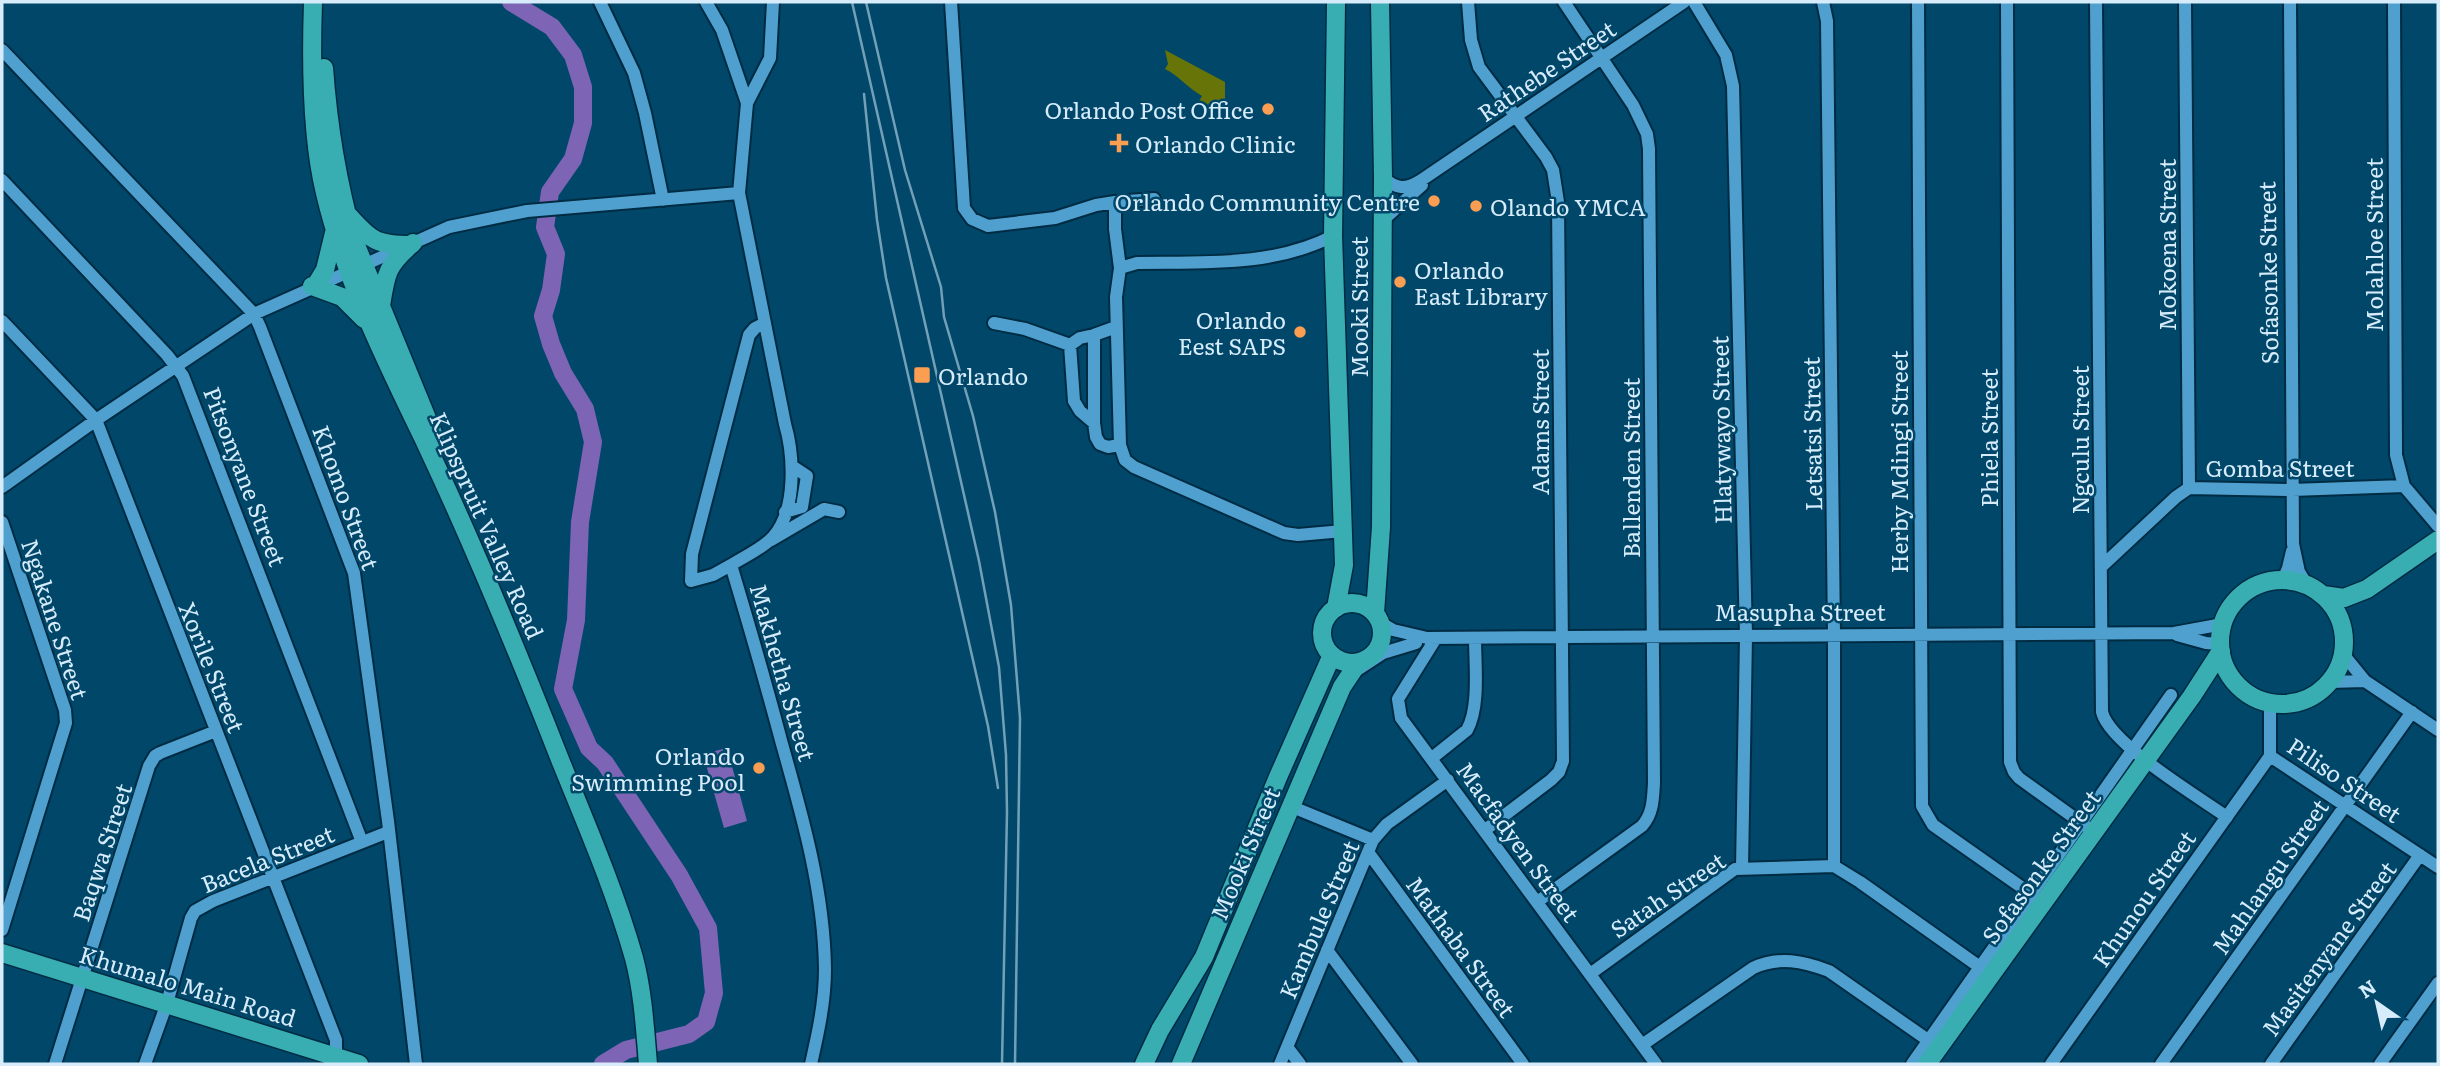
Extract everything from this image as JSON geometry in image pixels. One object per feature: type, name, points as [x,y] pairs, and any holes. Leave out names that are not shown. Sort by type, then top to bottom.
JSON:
[{"type":"main road","name":"Klipspruit Valley Road","points":[[313,2],[316,142],[334,229],[381,306],[430,426],[520,629],[561,733],[635,929],[658,1064]]},
{"type":"main road","name":"Klipspruit Valley Road","points":[[323,2],[325,79],[356,269],[371,327],[520,656],[611,890],[646,999],[648,1064]]},
{"type":"main road","name":"Mooki Street","points":[[1336,2],[1334,244],[1344,565],[1336,608]]},
{"type":"main road","name":"Mooki Street","points":[[1378,618],[1384,178],[1380,2]]},
{"type":"main road","points":[[346,214],[373,241],[387,245],[412,244]]},
{"type":"main road","points":[[334,229],[330,257],[325,270],[314,285],[342,297],[371,327]]},
{"type":"main road","points":[[381,306],[390,266],[394,259],[412,244]]},
{"type":"main road","points":[[2323,595],[2344,598],[2367,589],[2438,540]]},
{"type":"main road","name":"Sofasonke Street","points":[[2234,681],[2225,665],[2220,647],[2222,624],[2231,606],[2245,592],[2263,583],[2283,580],[2306,585],[2323,595],[2339,616],[2343,629],[2343,654],[2329,682]]},
{"type":"main road","points":[[2343,629],[2367,589]]},
{"type":"main road","points":[[1354,603],[1367,606],[1378,618],[1382,633],[1378,646],[1354,669],[1329,651],[1322,629],[1326,619],[1336,608],[1354,603]]},
{"type":"main road","name":"Sofasonke Street","points":[[1927,1064],[1934,1044],[1985,971],[2139,754],[2192,696],[2220,647]]},
{"type":"main road","name":"Mooki Street","points":[[1144,1064],[1160,1030],[1203,957],[1329,651]]},
{"type":"main road","name":"Mooki Street","points":[[1181,1064],[1342,687],[1354,669]]},
{"type":"main road","points":[[2192,696],[2214,683],[2234,681],[2255,698],[2286,704],[2317,693],[2329,682]]},
{"type":"main road","name":"Khumalo Main Road","points":[[2,953],[167,1003],[333,1060],[359,1064]]},
{"type":"street","points":[[600,2],[634,73],[663,200]]},
{"type":"street","points":[[706,2],[722,30],[747,103]]},
{"type":"street","points":[[747,103],[770,58],[773,2]]},
{"type":"street","points":[[951,2],[962,196],[964,208],[972,219],[988,226],[1055,218],[1096,205],[1154,199]]},
{"type":"street","name":"Adams Street","points":[[1468,2],[1470,37],[1479,67],[1546,157],[1557,184],[1564,749],[1559,772],[1485,830]]},
{"type":"street","name":"Ballenden Street","points":[[1537,902],[1647,820],[1653,805],[1654,783],[1649,149],[1643,122],[1603,57],[1564,2]]},
{"type":"street","name":"Rathebe Street","points":[[1384,178],[1401,188],[1414,184],[1684,2]]},
{"type":"street","name":"Hlatywayo Street","points":[[1694,2],[1726,55],[1733,86],[1746,636],[1742,868]]},
{"type":"street","name":"Letsatsi Street","points":[[1823,2],[1827,21],[1835,635],[1834,866]]},
{"type":"street","name":"Herby Mdingi Street","points":[[1918,2],[1921,800],[1923,811],[1933,825],[2037,898]]},
{"type":"street","name":"Phiela Street","points":[[2007,2],[2011,768],[2019,778],[2087,827]]},
{"type":"street","name":"Ngculu Street","points":[[2096,2],[2100,690],[2104,721],[2139,754],[2227,817]]},
{"type":"street","name":"Mokoena Street","points":[[2185,2],[2189,488]]},
{"type":"street","name":"Sofasonke Street","points":[[2290,2],[2293,544],[2299,572],[2306,585]]},
{"type":"street","name":"Molahloe Street","points":[[2394,2],[2395,440],[2404,486]]},
{"type":"street","name":"Khomo Street","points":[[2,50],[254,314],[354,573],[416,1064]]},
{"type":"street","name":"Makhetha Street","points":[[747,103],[739,193],[792,447],[792,466],[785,512],[774,535],[762,546],[731,565],[790,773],[814,869],[823,931],[825,972],[821,1019],[811,1064]]},
{"type":"street","name":"Rathebe Street","points":[[1382,220],[1431,174]]},
{"type":"street","name":"Pitsonyane Street","points":[[2,180],[176,366],[189,387],[362,842]]},
{"type":"street","points":[[2,487],[254,314],[449,227],[527,211],[739,193]]},
{"type":"street","points":[[1115,202],[1120,268],[1117,277],[1116,327],[1120,445],[1125,460],[1134,467],[1269,529],[1298,536],[1343,531]]},
{"type":"street","points":[[1120,268],[1137,263],[1257,260],[1284,255],[1316,244],[1334,244]]},
{"type":"street","name":"Xorile Street","points":[[2,321],[96,420],[336,1040],[333,1060]]},
{"type":"street","points":[[731,565],[713,575],[691,581],[692,554],[749,335],[765,323]]},
{"type":"street","points":[[993,323],[1025,329],[1070,345]]},
{"type":"street","points":[[1070,345],[1080,338],[1116,327]]},
{"type":"street","points":[[1094,335],[1096,438],[1104,447],[1120,445]]},
{"type":"street","points":[[1070,345],[1074,401],[1080,411],[1094,423]]},
{"type":"street","points":[[2404,486],[2438,526]]},
{"type":"street","name":"Gomba Street","points":[[2101,567],[2189,488],[2292,490],[2404,486]]},
{"type":"street","points":[[762,546],[824,509],[839,512]]},
{"type":"street","name":"Ngakane Street","points":[[2,522],[65,710],[66,723],[2,930]]},
{"type":"street","name":"Sofasonke Street","points":[[2283,580],[2293,544]]},
{"type":"street","name":"Masupha Street","points":[[1378,618],[1394,630],[1426,640]]},
{"type":"street","name":"Masupha Street","points":[[1378,646],[1475,638],[2174,634],[2222,624]]},
{"type":"street","name":"Masupha Street","points":[[2174,634],[2220,647]]},
{"type":"street","points":[[1432,758],[1467,730],[1470,724],[1474,709],[1475,638]]},
{"type":"street","points":[[1354,669],[1383,653],[1426,640]]},
{"type":"street","name":"Macfadyen Street","points":[[1426,640],[1398,699],[1401,718],[1656,1064]]},
{"type":"street","points":[[2343,654],[2365,681],[2438,730]]},
{"type":"street","points":[[2329,682],[2365,681]]},
{"type":"street","points":[[2139,754],[2171,695]]},
{"type":"street","name":"Piliso Street","points":[[2270,702],[2270,756],[2438,867]]},
{"type":"street","name":"Mahlangu Street","points":[[2161,1064],[2412,712]]},
{"type":"street","name":"Baqwa Street","points":[[55,1064],[153,760],[167,749],[216,731]]},
{"type":"street","name":"Khunou Street","points":[[2051,1064],[2270,756]]},
{"type":"street","name":"Kambule Street","points":[[1280,1064],[1371,846],[1387,824],[1448,780]]},
{"type":"street","points":[[1290,806],[1371,846]]},
{"type":"street","name":"Bacela Street","points":[[145,1064],[195,911],[213,901],[388,832]]},
{"type":"street","name":"Mathaba Street","points":[[1371,846],[1523,1064]]},
{"type":"street","name":"Masitenyane Street","points":[[2270,1064],[2420,855]]},
{"type":"street","points":[[1834,866],[1985,971]]},
{"type":"street","name":"Satah Street","points":[[1590,974],[1729,873],[1742,868],[1834,866]]},
{"type":"street","points":[[1327,950],[1412,1064]]},
{"type":"street","points":[[1642,1045],[1752,968],[1783,961],[1811,964],[1829,971],[1934,1044],[1912,1064]]},
{"type":"street","points":[[2380,1064],[2438,983]]},
{"type":"street","points":[[1287,1047],[1300,1064]]},
{"type":"green space","points":[[1165,50],[1225,82],[1225,111],[1199,101],[1202,96],[1165,69],[1168,64]]},
{"type":"shaded area","points":[[727,748],[747,821],[724,828],[703,754]]},
{"type":"waterway","points":[[511,2],[552,27],[573,55],[583,87],[583,123],[573,159],[550,192],[545,227],[556,254],[551,290],[543,316],[563,373],[585,409],[593,442],[580,522],[576,620],[563,689],[589,748],[605,763],[679,875],[708,928],[714,993],[706,1022],[689,1034],[626,1050],[603,1064]]},
{"type":"railway","points":[[852,2],[979,561],[999,667],[1006,755],[1007,812],[1002,1064]]},
{"type":"railway","points":[[866,2],[905,170],[941,287],[944,317],[973,416],[995,512],[1011,605],[1020,718],[1015,1064]]},
{"type":"railway","points":[[864,94],[886,278],[988,726],[998,788]]},
{"type":"place","name":"Orlando Post Office","points":[[1268,109]]},
{"type":"place","name":"Orlando Clinic","points":[[1119,143]]},
{"type":"place","name":"Orlando Community Centre","points":[[1434,201]]},
{"type":"place","name":"Olando YMCA","points":[[1476,206]]},
{"type":"place","name":"Orlando East Library","points":[[1400,282]]},
{"type":"place","name":"Orlando Eest SAPS","points":[[1300,332]]},
{"type":"place","name":"Orlando","points":[[922,375]]},
{"type":"place","name":"Orlando Swimming Pool","points":[[759,768]]}]
